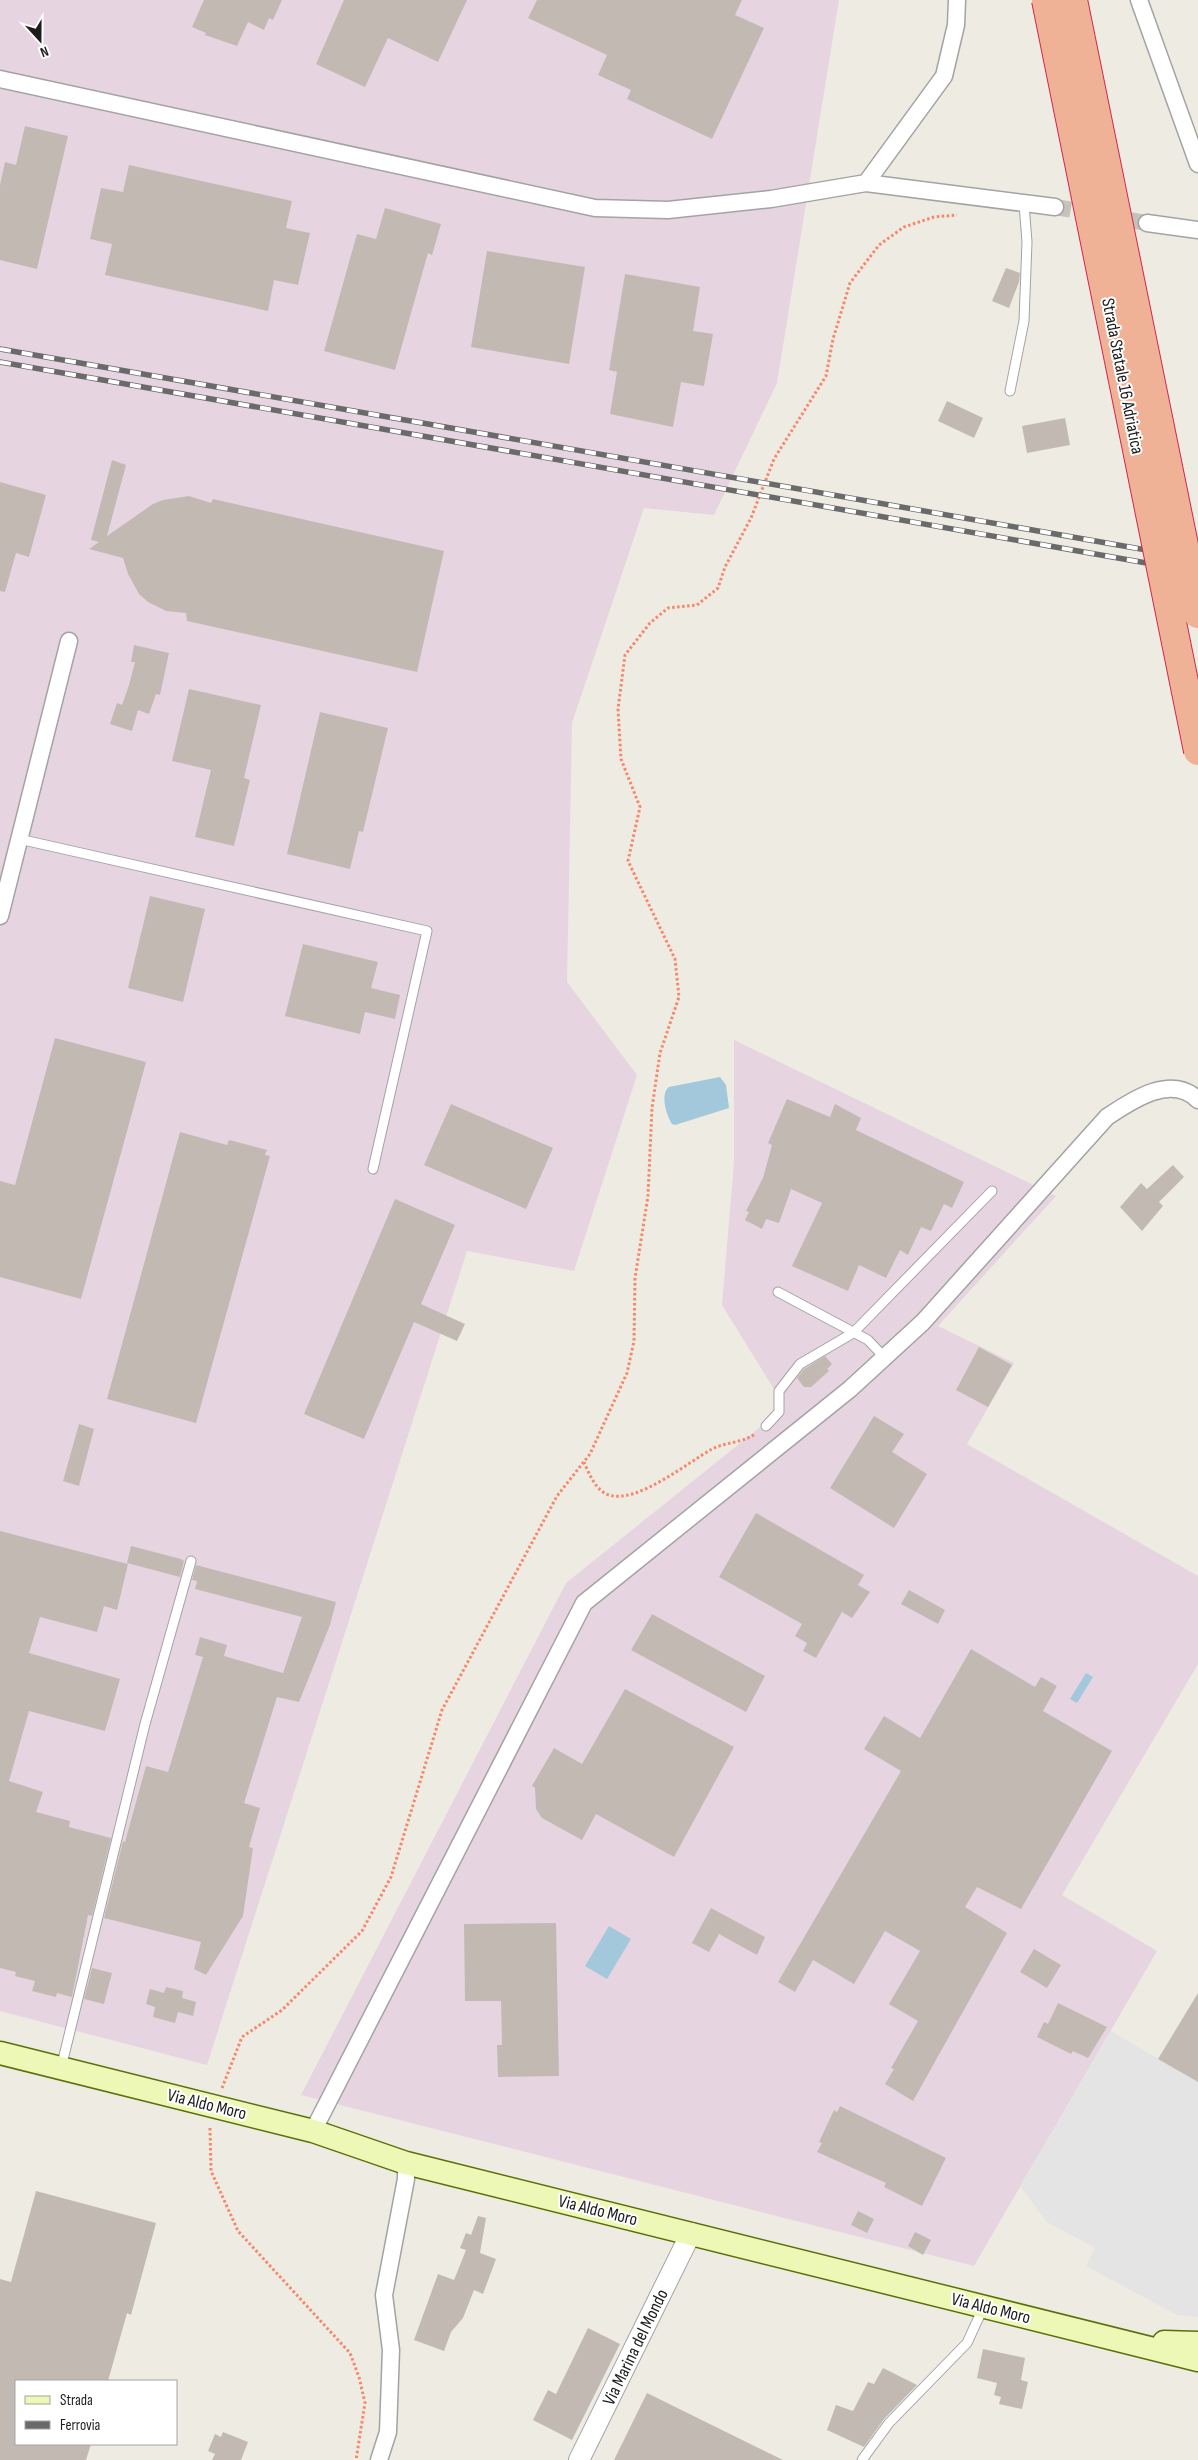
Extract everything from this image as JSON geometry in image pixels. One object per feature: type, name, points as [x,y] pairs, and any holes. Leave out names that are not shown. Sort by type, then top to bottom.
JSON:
[{"type":"highway","name":"Strada Statale 16 Adriatica","points":[[1046,0],[1198,752]]},
{"type":"highway","name":"Strada Statale 16 Adriatica","points":[[1073,0],[1198,614]]},
{"type":"main road","name":"Via Aldo Moro","points":[[0,2053],[313,2131],[406,2163],[1198,2360]]},
{"type":"main road","points":[[1128,2342],[1198,2343]]},
{"type":"street","points":[[866,183],[944,76],[956,25],[957,0]]},
{"type":"street","points":[[1139,0],[1198,164]]},
{"type":"street","points":[[0,79],[595,208],[668,210],[771,199],[866,183],[1055,208]]},
{"type":"street","points":[[1147,223],[1198,230]]},
{"type":"street","points":[[0,916],[70,641]]},
{"type":"street","points":[[313,2131],[584,1603],[850,1389],[949,1296],[1107,1118],[1138,1096],[1168,1088],[1191,1093],[1198,1100]]},
{"type":"street","points":[[379,2460],[388,2432],[391,2350],[384,2296],[406,2179],[406,2163]]},
{"type":"street","name":"Via Marina del Mondo","points":[[579,2460],[690,2233]]},
{"type":"lane","points":[[1010,391],[1024,321],[1027,242],[1024,204]]},
{"type":"lane","points":[[19,839],[427,931],[373,1169]]},
{"type":"lane","points":[[766,1426],[778,1412],[779,1391],[800,1364],[853,1332],[992,1191]]},
{"type":"lane","points":[[778,1292],[868,1340],[884,1357]]},
{"type":"lane","points":[[60,2068],[145,1724],[191,1561]]},
{"type":"lane","points":[[862,2460],[889,2423],[967,2344],[984,2306]]},
{"type":"path","points":[[221,2090],[242,2037],[282,2010],[362,1931],[391,1877],[442,1710],[557,1496],[590,1454],[627,1373],[634,1341],[635,1278],[648,1196],[652,1108],[660,1053],[679,997],[676,959],[643,897],[628,861],[640,807],[621,759],[618,709],[625,655],[650,624],[668,608],[697,605],[718,588],[725,567],[751,518],[774,459],[826,376],[833,339],[850,283],[879,245],[904,227],[934,216],[960,214]]},
{"type":"path","points":[[584,1462],[591,1479],[607,1494],[622,1496],[648,1488],[715,1448],[746,1440],[766,1426]]},
{"type":"path","points":[[210,2127],[211,2171],[238,2231],[350,2353],[359,2377],[364,2403],[356,2460]]},
{"type":"shaded area","points":[[0,0],[839,0],[777,383],[714,515],[644,508],[572,723],[567,982],[637,1075],[574,1271],[467,1251],[207,2065],[0,2011]]},
{"type":"shaded area","points":[[734,1040],[1056,1196],[938,1326],[1014,1363],[967,1444],[1198,1576],[1198,1664],[1062,1895],[1157,1951],[974,2266],[301,2095],[566,1583],[785,1407],[722,1305],[734,1162]]},
{"type":"shaded area","points":[[1111,2031],[1198,2082],[1198,2317],[1177,2315],[1086,2266],[1095,2248],[1047,2222],[1020,2186]]},
{"type":"water","points":[[720,1077],[726,1085],[729,1108],[675,1125],[672,1124],[664,1099],[666,1090],[669,1087]]},
{"type":"water","points":[[1086,1673],[1093,1677],[1077,1703],[1070,1699]]},
{"type":"water","points":[[609,1926],[631,1939],[607,1979],[585,1966]]},
{"type":"building","points":[[204,0],[282,0],[273,20],[269,18],[264,30],[248,22],[237,46],[205,35],[206,33],[192,27]]},
{"type":"building","points":[[344,0],[467,0],[438,62],[388,38],[365,87],[316,64]]},
{"type":"building","points":[[537,0],[742,0],[735,15],[764,28],[712,139],[627,99],[631,90],[598,75],[607,55],[528,18]]},
{"type":"building","points":[[25,126],[68,136],[37,269],[0,260],[0,185],[5,162],[16,165]]},
{"type":"building","points":[[129,165],[292,201],[286,228],[310,233],[298,285],[274,280],[268,311],[105,275],[112,244],[90,239],[101,188],[123,192]]},
{"type":"building","points":[[385,208],[441,224],[432,255],[428,253],[395,370],[324,351],[357,234],[376,239]]},
{"type":"building","points":[[487,251],[585,267],[569,364],[471,347]]},
{"type":"building","points":[[1006,268],[1020,273],[1019,282],[1009,308],[992,301]]},
{"type":"building","points":[[625,274],[700,287],[693,331],[713,334],[704,386],[681,382],[673,427],[610,414],[617,372],[609,370]]},
{"type":"building","points":[[947,401],[983,418],[974,438],[938,421]]},
{"type":"building","points":[[1065,418],[1070,445],[1027,453],[1022,426]]},
{"type":"building","points":[[112,460],[126,465],[107,536],[153,504],[163,500],[189,496],[211,503],[213,499],[444,551],[417,672],[187,621],[186,613],[166,611],[148,602],[139,594],[128,574],[123,558],[89,549],[99,542],[91,540]]},
{"type":"building","points":[[0,482],[46,495],[29,557],[16,553],[5,592],[0,591]]},
{"type":"building","points":[[134,645],[169,653],[160,695],[156,694],[149,714],[138,710],[132,731],[110,724],[117,703],[122,705],[129,685],[135,662],[131,662]]},
{"type":"building","points":[[189,689],[261,705],[244,778],[250,780],[234,846],[195,837],[211,770],[172,761]]},
{"type":"building","points":[[320,712],[388,728],[363,832],[359,831],[350,869],[287,854]]},
{"type":"building","points":[[150,896],[205,909],[183,1002],[128,988]]},
{"type":"building","points":[[303,944],[378,962],[371,988],[400,995],[395,1019],[365,1012],[360,1034],[285,1016]]},
{"type":"building","points":[[55,1038],[146,1062],[81,1299],[0,1277],[0,1181],[15,1185]]},
{"type":"building","points":[[787,1099],[830,1117],[835,1104],[861,1118],[856,1130],[964,1182],[952,1208],[944,1204],[931,1231],[921,1227],[908,1255],[900,1250],[886,1278],[859,1265],[848,1291],[792,1266],[822,1203],[791,1189],[779,1223],[766,1219],[762,1229],[745,1220],[749,1212],[746,1211],[763,1178],[772,1145],[768,1143]]},
{"type":"building","points":[[451,1104],[553,1148],[526,1209],[424,1165]]},
{"type":"building","points":[[180,1132],[227,1145],[229,1140],[267,1150],[265,1155],[270,1156],[196,1423],[107,1399]]},
{"type":"building","points":[[1173,1165],[1184,1177],[1159,1202],[1163,1206],[1142,1231],[1120,1207],[1141,1183],[1147,1189]]},
{"type":"building","points":[[395,1199],[455,1225],[421,1304],[465,1324],[457,1341],[414,1322],[364,1439],[304,1414]]},
{"type":"building","points":[[979,1347],[1012,1365],[988,1407],[956,1390]]},
{"type":"building","points":[[825,1356],[832,1364],[827,1369],[829,1371],[811,1387],[804,1387],[797,1378],[804,1369]]},
{"type":"building","points":[[874,1416],[904,1434],[892,1452],[927,1474],[894,1528],[830,1488]]},
{"type":"building","points":[[79,1424],[94,1429],[79,1486],[63,1481]]},
{"type":"building","points":[[756,1513],[864,1575],[858,1585],[870,1592],[852,1618],[842,1612],[816,1658],[803,1651],[807,1643],[795,1636],[802,1624],[719,1577]]},
{"type":"building","points":[[0,1531],[128,1564],[117,1610],[104,1606],[97,1632],[40,1617],[29,1653],[120,1679],[105,1731],[29,1711],[9,1781],[43,1792],[36,1812],[70,1821],[69,1827],[111,1838],[92,1916],[88,1915],[72,1997],[57,1993],[56,1997],[32,1991],[35,1981],[15,1976],[16,1972],[0,1968]]},
{"type":"building","points":[[131,1546],[181,1559],[184,1561],[180,1577],[127,1563]]},
{"type":"building","points":[[196,1565],[336,1602],[330,1625],[299,1702],[277,1697],[244,1803],[260,1808],[249,1847],[253,1848],[243,1916],[206,1975],[194,1969],[201,1942],[104,1918],[123,1841],[125,1842],[146,1766],[168,1772],[203,1657],[195,1655],[200,1637],[227,1645],[224,1656],[283,1673],[302,1617],[195,1589],[197,1581],[192,1580]]},
{"type":"building","points":[[909,1590],[945,1610],[938,1624],[901,1604]]},
{"type":"building","points":[[652,1614],[765,1676],[746,1712],[631,1650]]},
{"type":"building","points":[[971,1649],[1035,1687],[1041,1677],[1057,1686],[1043,1711],[1112,1751],[1021,1909],[977,1887],[965,1907],[1007,1933],[913,2101],[885,2084],[894,2069],[891,2068],[918,2021],[889,2004],[920,1951],[885,1931],[854,1984],[813,1960],[795,1992],[778,1982],[901,1771],[864,1749],[884,1716],[920,1738]]},
{"type":"building","points":[[625,1689],[734,1747],[674,1857],[596,1814],[582,1840],[542,1818],[536,1809],[535,1788],[532,1786],[554,1748],[582,1764]]},
{"type":"building","points":[[711,1908],[765,1937],[757,1955],[719,1934],[709,1952],[692,1943]]},
{"type":"building","points":[[556,1923],[559,2076],[498,2077],[497,2045],[502,2045],[501,2001],[465,2001],[464,1924]]},
{"type":"building","points":[[1034,1949],[1061,1965],[1047,1988],[1020,1972]]},
{"type":"building","points":[[92,1968],[112,1973],[104,2004],[84,1999]]},
{"type":"building","points":[[166,1987],[183,1991],[182,1998],[196,2002],[193,2016],[178,2012],[175,2023],[153,2017],[155,2007],[146,2004],[150,1989],[164,1993]]},
{"type":"building","points":[[1198,1993],[1198,2082],[1158,2059]]},
{"type":"building","points":[[1058,2003],[1107,2027],[1088,2058],[1073,2051],[1071,2054],[1037,2037],[1044,2022],[1048,2024]]},
{"type":"building","points":[[840,2106],[946,2158],[922,2206],[884,2187],[886,2183],[817,2152],[822,2143],[819,2142],[834,2110],[837,2112]]},
{"type":"building","points":[[36,2191],[156,2223],[131,2315],[127,2313],[108,2380],[15,2380],[15,2445],[91,2445],[86,2460],[0,2460],[0,2279],[11,2282]]},
{"type":"building","points":[[858,2211],[874,2219],[867,2233],[851,2225]]},
{"type":"building","points":[[478,2216],[486,2218],[480,2253],[496,2259],[483,2294],[474,2290],[463,2318],[451,2332],[444,2351],[414,2340],[438,2274],[454,2280],[466,2250],[460,2248],[466,2233],[471,2235]]},
{"type":"building","points":[[915,2232],[931,2240],[923,2255],[908,2246]]},
{"type":"building","points":[[588,2328],[620,2344],[572,2440],[533,2420],[548,2390],[556,2394]]},
{"type":"building","points":[[983,2349],[1025,2358],[1021,2380],[1028,2382],[1022,2409],[999,2404],[1001,2397],[994,2395],[997,2383],[977,2378]]},
{"type":"building","points":[[883,2368],[917,2385],[884,2419],[864,2447],[827,2430],[836,2405],[853,2411],[868,2382],[874,2384]]},
{"type":"building","points":[[647,2393],[783,2460],[614,2460]]},
{"type":"building","points":[[223,2432],[248,2442],[241,2460],[212,2460],[215,2454],[208,2451],[215,2434],[221,2437]]},
{"type":"tunnel","points":[[1055,207],[1147,223]]},
{"type":"railway","points":[[0,349],[1198,559]]},
{"type":"railway","points":[[0,362],[1198,572]]}]
